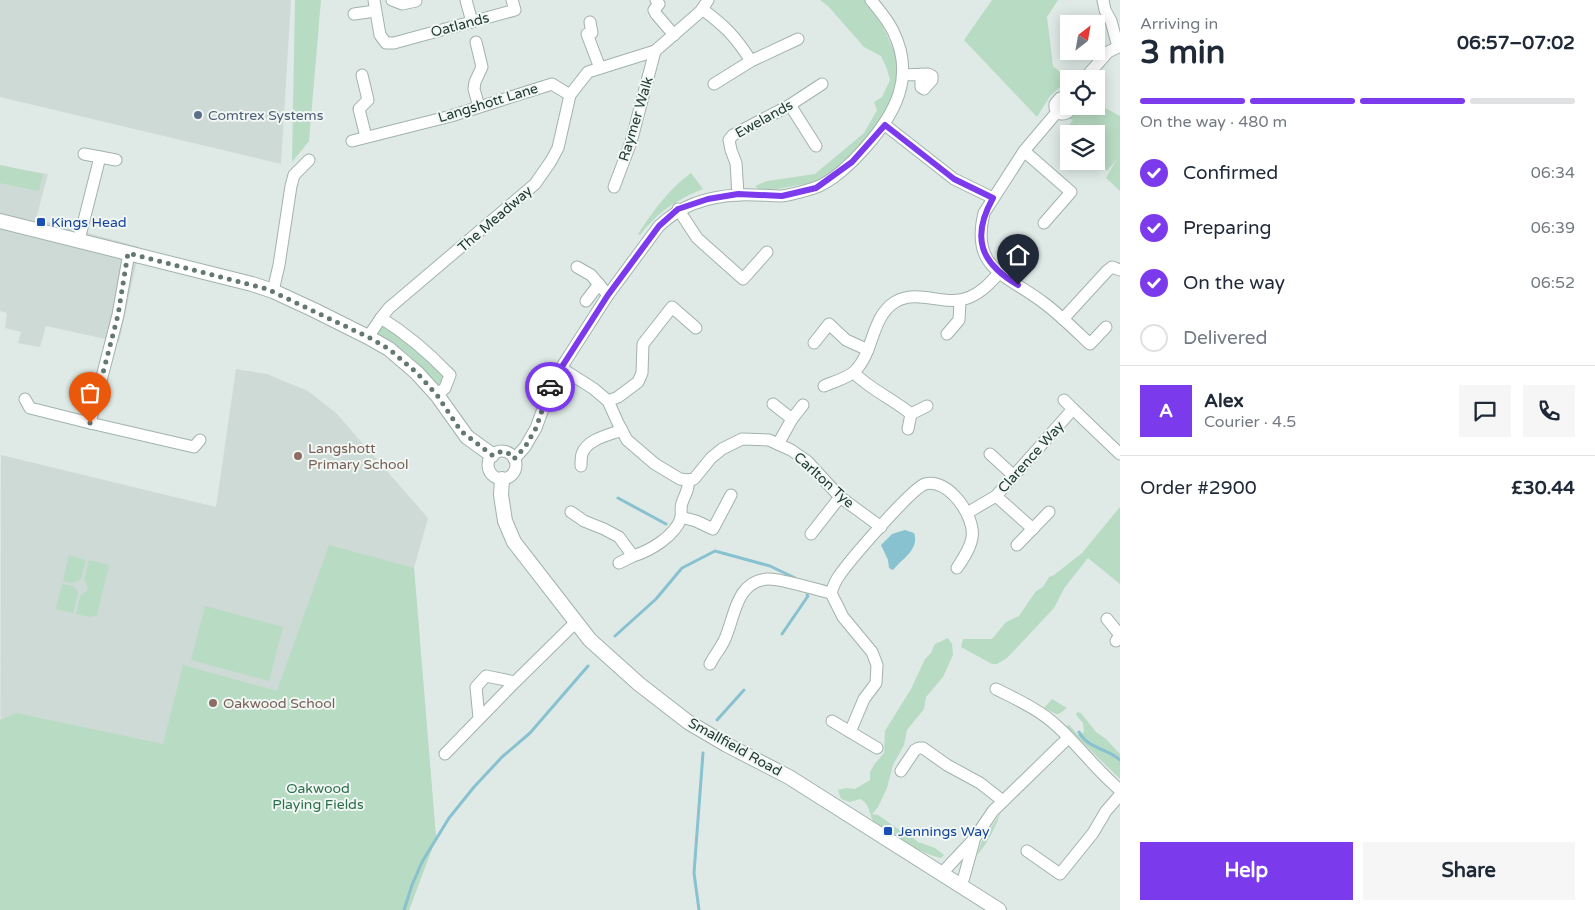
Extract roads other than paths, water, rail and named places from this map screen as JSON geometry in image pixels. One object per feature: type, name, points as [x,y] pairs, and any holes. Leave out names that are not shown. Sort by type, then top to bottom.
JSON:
[{"type":"street","points":[[354,14],[391,0],[402,4],[416,1]]},
{"type":"street","points":[[466,0],[472,22]]},
{"type":"street","name":"Oatlands","points":[[374,5],[383,40],[386,43],[394,43],[515,10],[512,0]]},
{"type":"street","points":[[656,0],[659,4],[654,10],[656,14],[674,35]]},
{"type":"street","points":[[514,459],[525,447],[536,428],[554,379],[608,295],[659,226],[678,209],[708,199],[738,194],[782,196],[816,188],[852,162],[885,125],[893,112],[901,88],[903,75],[902,60],[892,29],[871,0]]},
{"type":"street","points":[[1092,70],[1108,52],[1119,47],[1103,0]]},
{"type":"street","points":[[570,95],[588,72],[655,51],[705,4],[738,41],[751,61]]},
{"type":"street","points":[[590,22],[592,33],[587,34],[600,68]]},
{"type":"street","points":[[714,84],[751,61],[798,39]]},
{"type":"street","points":[[476,42],[482,67],[474,89],[479,107]]},
{"type":"street","name":"Raymer Walk","points":[[614,187],[631,142],[655,51]]},
{"type":"street","points":[[903,75],[921,74]]},
{"type":"street","points":[[362,75],[368,100],[360,109],[366,137]]},
{"type":"street","name":"Langshott Lane","points":[[352,141],[451,116],[552,84],[570,95]]},
{"type":"street","name":"Ewelands","points":[[738,194],[736,163],[730,150],[729,140],[733,135],[790,105],[822,84]]},
{"type":"street","name":"The Meadway","points":[[368,337],[389,308],[535,184],[558,148],[570,95]]},
{"type":"street","points":[[1060,99],[1055,104],[1057,112],[1024,151],[984,213],[982,224],[983,248],[987,259],[999,273],[1043,302],[1090,344],[1106,326]]},
{"type":"street","points":[[790,105],[816,146]]},
{"type":"street","points":[[885,125],[954,179],[993,198]]},
{"type":"street","points":[[1024,151],[1071,192],[1044,223]]},
{"type":"street","points":[[84,154],[116,160]]},
{"type":"street","points":[[79,240],[100,157]]},
{"type":"street","points":[[273,291],[280,265],[291,186],[294,176],[309,160]]},
{"type":"street","points":[[678,209],[696,238],[743,279],[767,252]]},
{"type":"street","points":[[0,221],[252,284],[273,291],[368,337],[397,355],[437,395],[461,431],[492,455]]},
{"type":"street","points":[[90,423],[118,315],[128,253]]},
{"type":"street","points":[[577,267],[591,275],[608,295]]},
{"type":"street","points":[[1064,319],[1107,271],[1112,267],[1120,270]]},
{"type":"street","points":[[824,386],[854,373],[868,350],[885,309],[894,303],[903,298],[913,296],[960,300],[979,292],[999,273]]},
{"type":"street","points":[[586,302],[599,284]]},
{"type":"street","points":[[948,334],[958,320],[960,300]]},
{"type":"street","points":[[608,401],[618,397],[638,382],[642,373],[643,344],[672,308],[696,328]]},
{"type":"street","points":[[381,318],[404,332],[430,354],[450,376],[445,388],[437,395]]},
{"type":"street","points":[[814,343],[829,324],[846,340],[868,350]]},
{"type":"street","points":[[561,368],[594,389],[608,401],[628,440],[655,464],[680,479],[688,480],[689,484],[680,506],[681,517],[674,529],[664,539],[645,552],[619,564]]},
{"type":"street","points":[[854,373],[866,385],[896,402],[912,414]]},
{"type":"street","points":[[1064,400],[1073,409]]},
{"type":"street","points":[[28,404],[90,423],[197,444]]},
{"type":"street","points":[[773,404],[792,419]]},
{"type":"street","points":[[778,444],[792,419],[803,405]]},
{"type":"street","points":[[908,429],[912,414],[927,406]]},
{"type":"street","name":"Clarence Way","points":[[967,513],[996,496],[1073,409],[1116,442],[1120,454]]},
{"type":"street","points":[[581,466],[582,454],[587,446],[593,441],[622,430]]},
{"type":"street","name":"Carlton Tye","points":[[688,480],[694,479],[711,458],[722,449],[742,438],[769,440],[807,461],[840,497],[881,527]]},
{"type":"street","points":[[497,452],[507,452],[514,459],[516,468],[514,472],[509,477],[502,479],[493,476],[488,468],[492,455],[497,452]]},
{"type":"street","points":[[990,454],[1013,475]]},
{"type":"street","name":"Smallfield Road","points":[[502,479],[501,495],[505,521],[514,542],[590,640],[639,684],[688,722],[727,745],[789,777],[998,910]]},
{"type":"street","points":[[831,593],[838,577],[881,527],[918,487],[926,484],[934,483],[943,488],[960,501],[967,513],[972,527],[972,537],[966,554],[957,568]]},
{"type":"street","points":[[681,517],[696,521],[713,529],[731,495]]},
{"type":"street","points":[[996,496],[1033,529]]},
{"type":"street","points":[[811,534],[840,497]]},
{"type":"street","points":[[570,512],[582,525],[604,529],[619,537],[633,556]]},
{"type":"street","points":[[1017,545],[1049,512]]},
{"type":"street","points":[[710,664],[724,640],[734,608],[743,592],[753,583],[768,579],[831,593]]},
{"type":"street","points":[[831,593],[843,617],[872,652],[877,665],[876,683],[864,699],[850,732]]},
{"type":"street","points":[[1107,619],[1118,638]]},
{"type":"street","points":[[445,754],[514,682],[576,622]]},
{"type":"street","points":[[710,639],[720,646]]},
{"type":"street","points":[[479,718],[476,687],[486,676],[514,682]]},
{"type":"street","points":[[996,689],[1042,714],[1059,728],[1120,790]]},
{"type":"street","points":[[832,721],[877,748]]},
{"type":"street","points":[[942,873],[974,840],[993,811],[1068,738]]},
{"type":"street","points":[[902,771],[915,750],[923,748],[947,765],[980,783],[1003,801]]},
{"type":"street","points":[[1027,851],[1063,878],[1106,811],[1120,795]]},
{"type":"street","points":[[960,885],[974,840]]},
{"type":"water","points":[[905,530],[914,533],[915,544],[893,570],[889,568],[888,560],[881,545],[892,534]]},
{"type":"waterway","points":[[618,498],[666,524]]},
{"type":"waterway","points":[[615,636],[656,599],[682,568],[715,551],[770,566],[795,578]]},
{"type":"waterway","points":[[782,634],[807,595]]},
{"type":"waterway","points":[[404,910],[422,862],[449,818],[474,787],[502,757],[530,733],[588,666]]},
{"type":"waterway","points":[[717,720],[744,690]]},
{"type":"waterway","points":[[1079,732],[1087,742],[1120,760]]},
{"type":"waterway","points":[[699,910],[694,873],[703,753]]},
{"type":"place","name":"Comtrex Systems","points":[[198,115]]},
{"type":"place","name":"Kings Head","points":[[41,222]]},
{"type":"place","name":"Langshott Primary School","points":[[298,456]]},
{"type":"place","name":"Oakwood School","points":[[213,703]]},
{"type":"place","name":"Jennings Way","points":[[888,831]]},
{"type":"park label","name":"Oakwood Playing Fields","points":[[318,796]]}]
